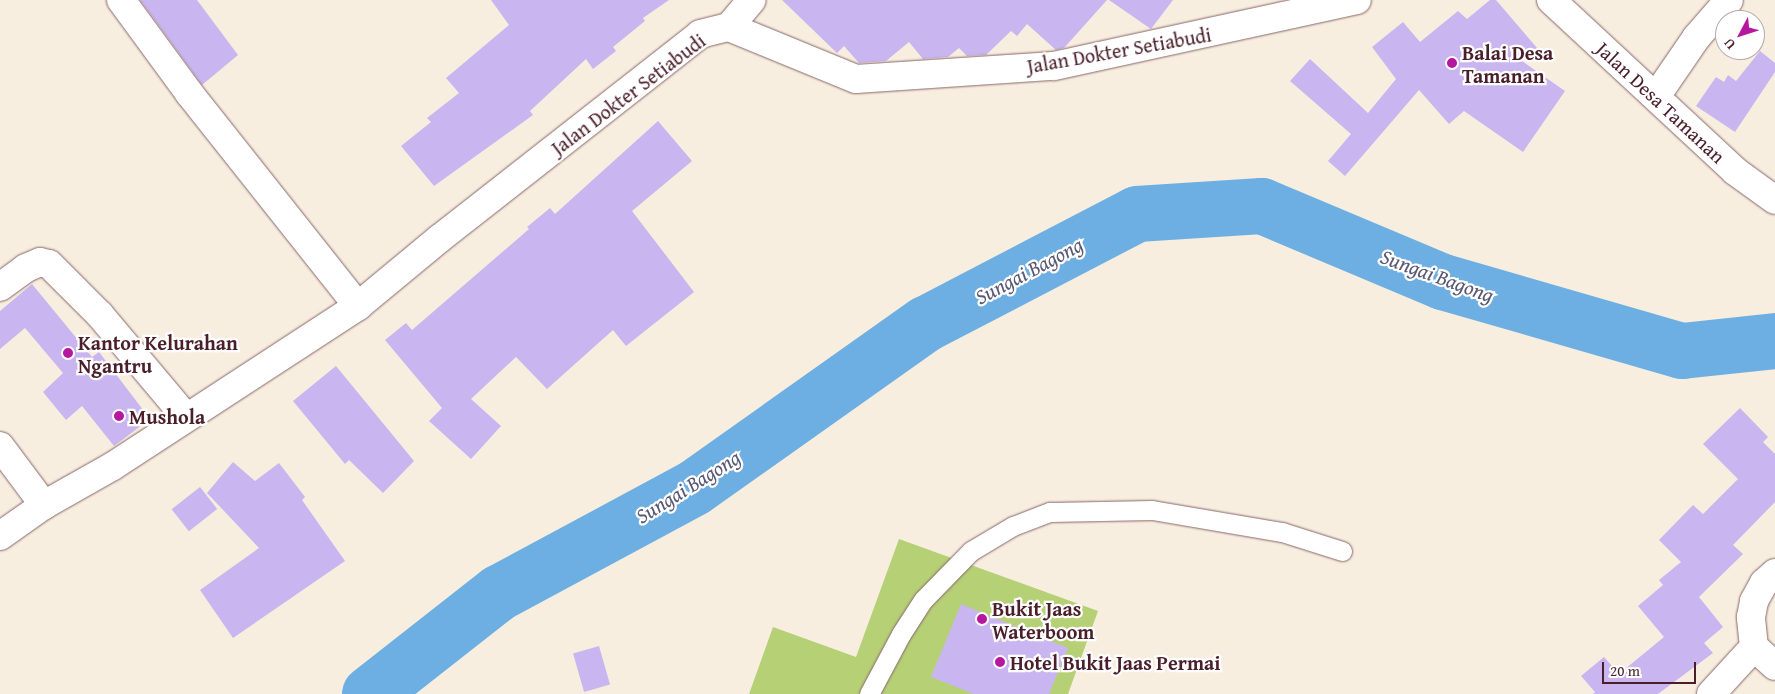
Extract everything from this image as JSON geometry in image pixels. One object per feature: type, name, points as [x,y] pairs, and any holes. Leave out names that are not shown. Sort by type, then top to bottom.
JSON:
[{"type":"street","points":[[121,0],[188,93],[358,306]]},
{"type":"street","points":[[729,27],[752,0]]},
{"type":"street","name":"Jalan Dokter Setiabudi","points":[[0,536],[44,505],[113,466],[358,306],[439,239],[700,34],[729,27],[856,78],[1054,66],[1341,6],[1357,0]]},
{"type":"street","name":"Jalan Desa Tamanan","points":[[1551,0],[1657,95],[1735,170],[1775,200]]},
{"type":"street","points":[[1657,95],[1696,38],[1729,0]]},
{"type":"street","points":[[0,287],[26,268],[40,262],[49,264],[100,316],[186,417]]},
{"type":"street","points":[[0,446],[44,505]]},
{"type":"street","points":[[1775,574],[1764,583],[1754,601],[1751,617],[1754,647],[1775,666]]},
{"type":"street","points":[[1711,694],[1754,647]]},
{"type":"lane","points":[[869,694],[901,634],[923,600],[971,551],[1012,526],[1050,512],[1152,510],[1282,532],[1342,551]]},
{"type":"green space","name":"Bukit Jaas Waterboom","points":[[899,539],[1098,611],[1068,694],[749,694],[773,627],[856,657]]},
{"type":"building","points":[[140,0],[197,0],[238,55],[202,85]]},
{"type":"building","points":[[491,0],[669,0],[643,18],[645,21],[613,47],[616,51],[593,69],[586,59],[530,111],[533,115],[434,186],[401,146],[431,122],[427,118],[459,93],[446,78],[509,25]]},
{"type":"building","points":[[782,0],[1107,0],[1064,48],[1056,50],[1027,24],[1017,36],[1011,31],[986,55],[967,56],[959,48],[948,57],[923,59],[909,42],[886,61],[859,63],[844,46],[837,53]]},
{"type":"building","points":[[1109,0],[1173,0],[1151,29]]},
{"type":"building","points":[[1490,0],[1496,0],[1537,48],[1522,61],[1565,91],[1523,152],[1464,111],[1449,124],[1419,90],[1345,176],[1328,161],[1351,134],[1290,81],[1310,59],[1368,113],[1396,79],[1372,47],[1403,22],[1420,42],[1458,11],[1467,19]]},
{"type":"building","points":[[1765,55],[1775,63],[1775,72],[1735,132],[1696,106],[1716,77],[1724,82],[1728,75],[1736,81],[1753,60],[1765,60]]},
{"type":"building","points":[[658,121],[692,161],[632,211],[694,292],[626,346],[613,330],[547,389],[516,357],[471,399],[501,426],[471,459],[429,421],[442,408],[385,340],[406,323],[412,330],[529,229],[527,227],[550,208],[555,214]]},
{"type":"building","name":"Kantor Kelurahan Ngantru","points":[[32,284],[92,357],[99,352],[150,419],[114,446],[82,406],[66,420],[43,392],[63,373],[25,328],[0,349],[0,311]]},
{"type":"building","points":[[336,366],[414,461],[383,493],[349,460],[345,464],[293,401]]},
{"type":"building","points":[[1740,408],[1768,437],[1763,442],[1775,454],[1775,502],[1733,545],[1743,554],[1699,597],[1723,627],[1704,643],[1713,653],[1658,694],[1593,694],[1595,692],[1581,676],[1604,657],[1619,674],[1664,637],[1638,606],[1663,585],[1659,580],[1681,562],[1659,540],[1693,505],[1703,514],[1738,479],[1703,444]]},
{"type":"building","points":[[233,462],[255,481],[279,463],[305,497],[302,500],[345,561],[233,638],[200,590],[259,548],[207,493]]},
{"type":"building","points":[[200,487],[217,509],[189,531],[172,509]]},
{"type":"building","name":"Hotel Bukit Jaas Permai","points":[[961,604],[1068,648],[1049,694],[974,694],[931,677]]},
{"type":"building","points":[[599,646],[610,684],[584,692],[573,653]]},
{"type":"waterway","name":"Sungai Bagong","points":[[370,694],[499,593],[694,488],[926,324],[1137,214],[1262,206],[1443,282],[1682,351],[1775,341]]},
{"type":"place","name":"Balai Desa Tamanan","points":[[1452,63]]},
{"type":"place","name":"Kantor Kelurahan Ngantru","points":[[68,353]]},
{"type":"place","name":"Mushola","points":[[119,416]]},
{"type":"place","name":"Bukit Jaas Waterboom","points":[[982,619]]},
{"type":"place","name":"Hotel Bukit Jaas Permai","points":[[1000,662]]}]
